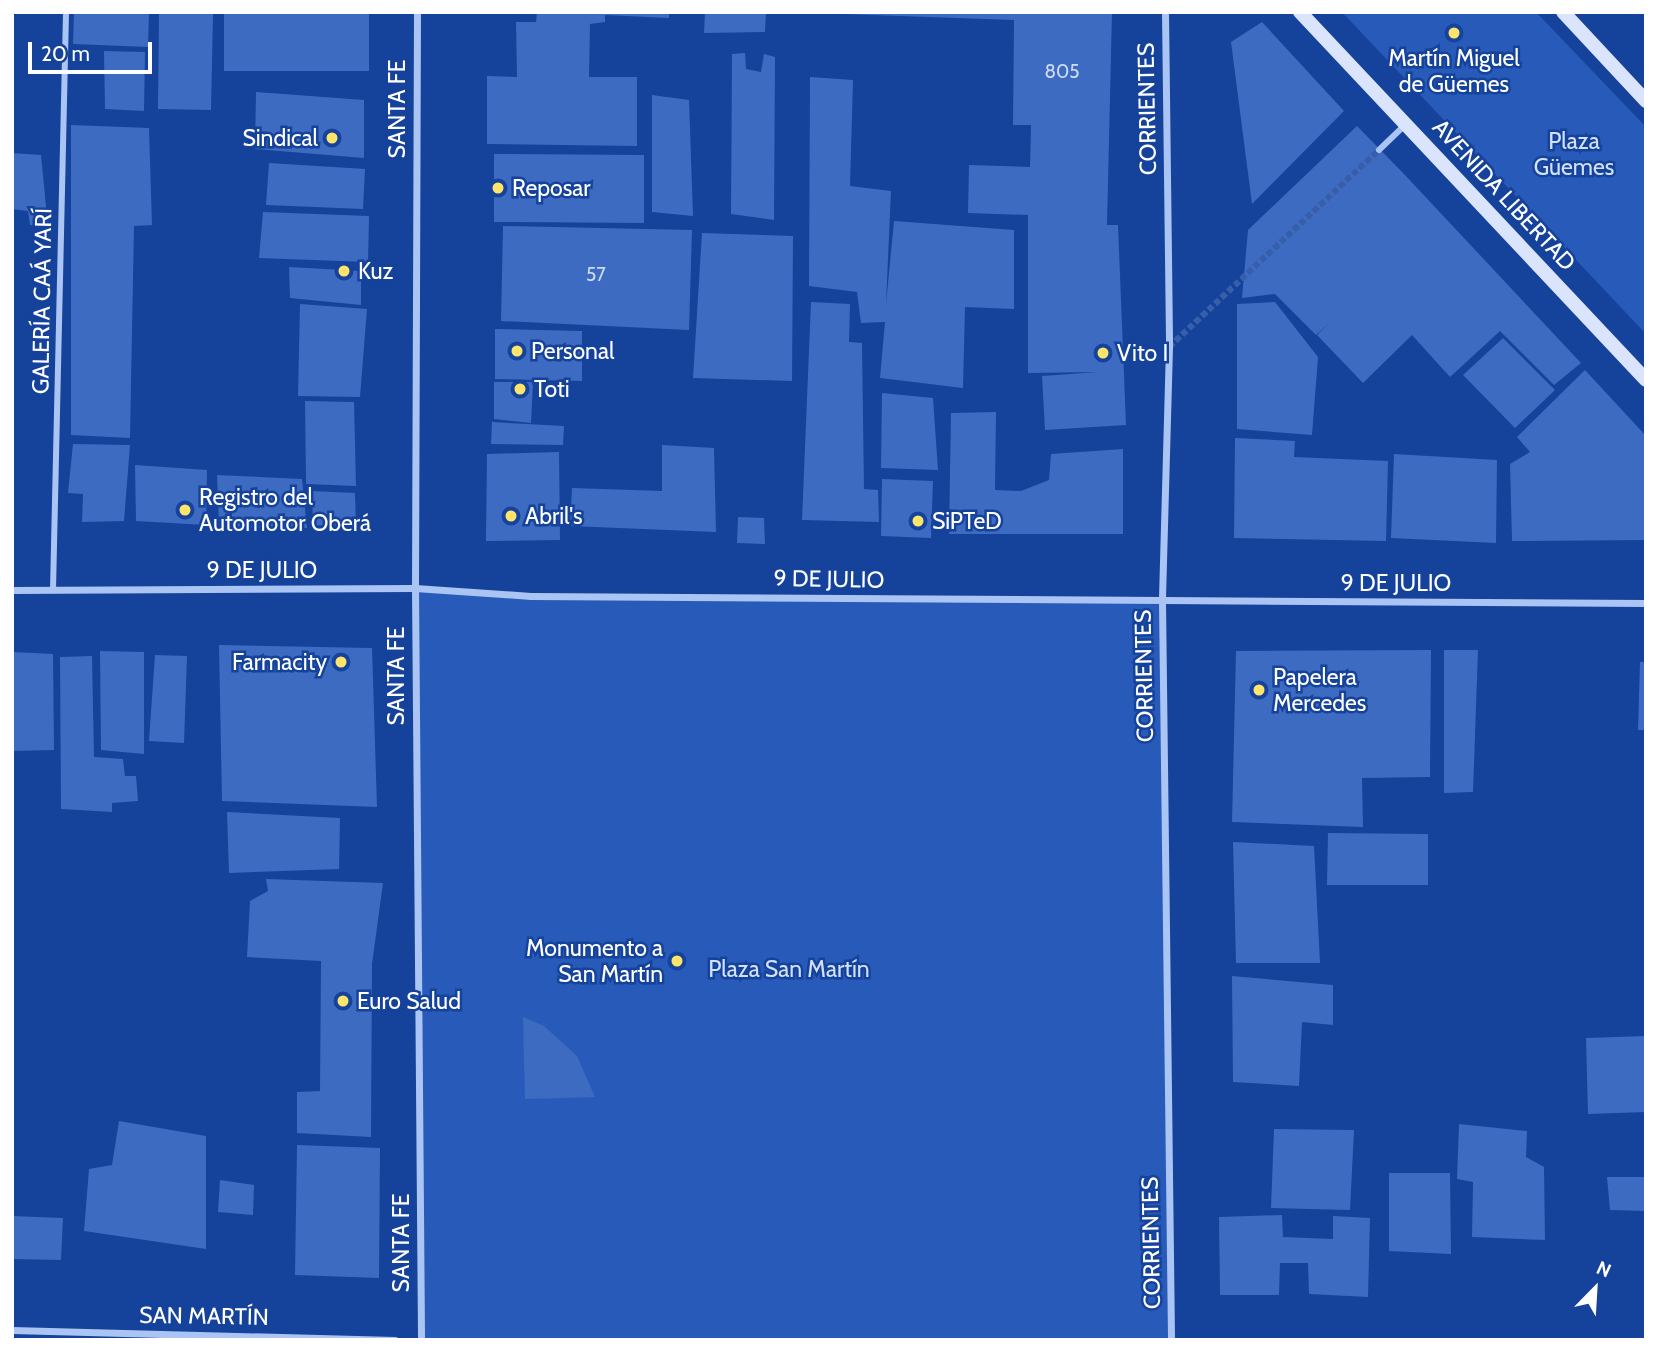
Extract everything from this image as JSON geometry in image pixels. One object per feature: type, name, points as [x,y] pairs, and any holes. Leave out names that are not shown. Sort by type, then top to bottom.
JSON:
[{"type":"main road","name":"AVENIDA LIBERTAD","points":[[1300,12],[1646,380]]},
{"type":"main road","points":[[1563,12],[1646,101]]},
{"type":"street","name":"GALERÍA CAÁ YARÍ","points":[[53,590],[66,12]]},
{"type":"street","name":"SANTA FE","points":[[417,12],[415,588],[421,1340]]},
{"type":"street","name":"CORRIENTES","points":[[1166,12],[1169,347],[1162,601],[1171,1340]]},
{"type":"street","points":[[1379,150],[1407,124]]},
{"type":"street","name":"9 DE JULIO","points":[[12,590],[415,588],[531,596],[1646,603]]},
{"type":"street","name":"SAN MARTÍN","points":[[12,1330],[394,1340]]},
{"type":"green space","name":"Plaza Güemes","points":[[1342,12],[1536,12],[1646,127],[1646,334]]},
{"type":"green space","name":"Plaza San Martín","points":[[415,588],[531,596],[1162,601],[1171,1340],[421,1340]]},
{"type":"building","points":[[74,12],[149,12],[148,47],[73,44]]},
{"type":"building","points":[[224,12],[369,12],[369,71],[224,71]]},
{"type":"building","points":[[537,12],[669,12],[669,18],[605,15],[605,22],[590,24],[589,77],[637,77],[637,146],[487,144],[487,76],[517,77],[516,22],[536,22]]},
{"type":"building","points":[[705,12],[766,12],[765,32],[704,33]]},
{"type":"building","points":[[786,12],[1112,12],[1107,225],[1118,225],[1126,425],[1045,430],[1042,376],[1098,372],[1028,373],[1028,215],[968,213],[969,165],[1030,167],[1031,125],[1013,125],[1014,20]]},
{"type":"building","points":[[159,13],[213,14],[211,110],[158,109]]},
{"type":"building","points":[[1262,22],[1344,111],[1252,204],[1231,42]]},
{"type":"building","points":[[104,51],[145,52],[144,111],[105,109]]},
{"type":"building","points":[[745,53],[746,69],[761,72],[764,54],[775,57],[774,220],[731,214],[732,54]]},
{"type":"building","points":[[810,77],[853,80],[850,186],[891,191],[886,304],[894,221],[1014,230],[1014,309],[965,307],[963,388],[880,378],[885,322],[861,323],[857,292],[809,286]]},
{"type":"building","points":[[256,92],[364,100],[364,158],[255,149]]},
{"type":"building","points":[[652,95],[689,100],[693,216],[652,212]]},
{"type":"building","points":[[71,125],[149,128],[152,225],[134,226],[130,438],[71,435]]},
{"type":"building","points":[[1357,126],[1581,363],[1554,385],[1500,331],[1450,377],[1412,335],[1363,383],[1317,335],[1329,323],[1316,335],[1275,294],[1242,298],[1248,230]]},
{"type":"building","points":[[12,153],[41,155],[48,227],[30,225],[28,211],[12,209]]},
{"type":"building","points":[[494,154],[644,155],[644,223],[494,222]]},
{"type":"building","points":[[269,163],[365,169],[363,209],[266,205]]},
{"type":"building","points":[[263,212],[369,216],[368,262],[259,258]]},
{"type":"building","points":[[503,226],[692,230],[689,330],[501,321]]},
{"type":"building","points":[[702,233],[793,236],[792,381],[693,378]]},
{"type":"building","points":[[289,267],[361,271],[361,305],[290,298]]},
{"type":"building","points":[[811,302],[850,304],[849,342],[862,343],[864,489],[878,490],[879,522],[802,520]]},
{"type":"building","points":[[1275,302],[1318,357],[1312,435],[1237,429],[1237,304]]},
{"type":"building","points":[[300,304],[367,309],[360,397],[298,396]]},
{"type":"building","points":[[495,329],[582,331],[582,381],[495,379]]},
{"type":"building","points":[[1503,338],[1555,390],[1515,428],[1463,375]]},
{"type":"building","points":[[1585,370],[1646,436],[1646,540],[1512,541],[1510,464],[1530,452],[1517,437]]},
{"type":"building","points":[[494,382],[533,382],[531,423],[494,419]]},
{"type":"building","points":[[882,393],[933,398],[938,470],[881,468]]},
{"type":"building","points":[[305,401],[354,402],[356,486],[306,484]]},
{"type":"building","points":[[996,412],[995,490],[1021,491],[1049,480],[1051,454],[1123,449],[1123,534],[949,534],[951,413]]},
{"type":"building","points":[[492,422],[564,426],[563,445],[491,444]]},
{"type":"building","points":[[1235,438],[1295,441],[1294,457],[1388,461],[1386,541],[1234,538]]},
{"type":"building","points":[[73,444],[130,445],[124,521],[82,522],[83,494],[68,493]]},
{"type":"building","points":[[662,445],[714,448],[716,532],[570,526],[572,488],[662,491]]},
{"type":"building","points":[[559,452],[560,540],[486,541],[487,454]]},
{"type":"building","points":[[1394,454],[1497,460],[1496,543],[1391,538]]},
{"type":"building","points":[[135,465],[207,470],[206,525],[136,521]]},
{"type":"building","points":[[217,475],[302,479],[307,528],[219,527]]},
{"type":"building","points":[[882,479],[933,481],[931,538],[881,536]]},
{"type":"building","points":[[312,491],[355,493],[356,527],[313,525]]},
{"type":"building","points":[[738,517],[764,518],[765,544],[737,543]]},
{"type":"building","points":[[219,645],[372,648],[377,807],[222,801]]},
{"type":"building","points":[[1431,650],[1430,777],[1362,778],[1363,827],[1232,822],[1236,651]]},
{"type":"building","points":[[1444,650],[1478,650],[1473,792],[1444,793]]},
{"type":"building","points":[[100,651],[144,652],[144,754],[101,750]]},
{"type":"building","points":[[12,652],[53,654],[54,750],[12,751]]},
{"type":"building","points":[[155,655],[187,656],[184,743],[149,741]]},
{"type":"building","points":[[92,656],[94,757],[123,759],[125,776],[136,776],[138,801],[112,803],[112,812],[61,809],[60,657]]},
{"type":"building","points":[[1640,662],[1646,662],[1646,730],[1638,730]]},
{"type":"building","points":[[227,812],[340,818],[339,869],[229,873]]},
{"type":"building","points":[[1328,833],[1428,834],[1428,885],[1327,885]]},
{"type":"building","points":[[1233,842],[1314,846],[1320,963],[1236,963]]},
{"type":"building","points":[[266,879],[383,883],[372,964],[371,1137],[297,1133],[297,1092],[320,1091],[321,961],[247,957],[250,901],[268,891]]},
{"type":"building","points":[[1232,976],[1333,985],[1333,1025],[1302,1022],[1299,1086],[1233,1082]]},
{"type":"building","points":[[523,1017],[544,1026],[577,1056],[595,1097],[525,1099]]},
{"type":"building","points":[[1646,1036],[1646,1112],[1588,1114],[1586,1038]]},
{"type":"building","points":[[119,1121],[206,1136],[206,1249],[84,1231],[89,1169],[112,1165]]},
{"type":"building","points":[[1459,1124],[1527,1131],[1526,1157],[1544,1167],[1545,1240],[1472,1237],[1473,1182],[1457,1179]]},
{"type":"building","points":[[1274,1129],[1354,1130],[1350,1210],[1271,1208]]},
{"type":"building","points":[[297,1145],[380,1148],[379,1278],[295,1275]]},
{"type":"building","points":[[1389,1173],[1450,1173],[1451,1254],[1389,1251]]},
{"type":"building","points":[[1607,1177],[1646,1177],[1646,1211],[1610,1210]]},
{"type":"building","points":[[220,1180],[254,1185],[253,1215],[218,1212]]},
{"type":"building","points":[[1282,1215],[1283,1237],[1333,1239],[1333,1216],[1370,1218],[1368,1297],[1309,1294],[1308,1263],[1280,1263],[1279,1295],[1220,1295],[1219,1217]]},
{"type":"building","points":[[12,1216],[63,1218],[61,1260],[12,1259]]},
{"type":"tunnel","points":[[1169,347],[1379,150]]},
{"type":"place","name":"Martín Miguel de Güemes","points":[[1454,33]]},
{"type":"place","name":"Sindical","points":[[332,138]]},
{"type":"place","name":"Reposar","points":[[498,188]]},
{"type":"place","name":"Kuz","points":[[344,271]]},
{"type":"place","name":"Personal","points":[[517,351]]},
{"type":"place","name":"Vito I","points":[[1103,353]]},
{"type":"place","name":"Toti","points":[[520,389]]},
{"type":"place","name":"Registro del Automotor Oberá","points":[[185,510]]},
{"type":"place","name":"Abril's","points":[[511,516]]},
{"type":"place","name":"SiPTeD","points":[[918,521]]},
{"type":"place","name":"Farmacity","points":[[341,662]]},
{"type":"place","name":"Papelera Mercedes","points":[[1259,690]]},
{"type":"place","name":"Monumento a San Martín","points":[[677,961]]},
{"type":"place","name":"Euro Salud","points":[[343,1001]]}]
